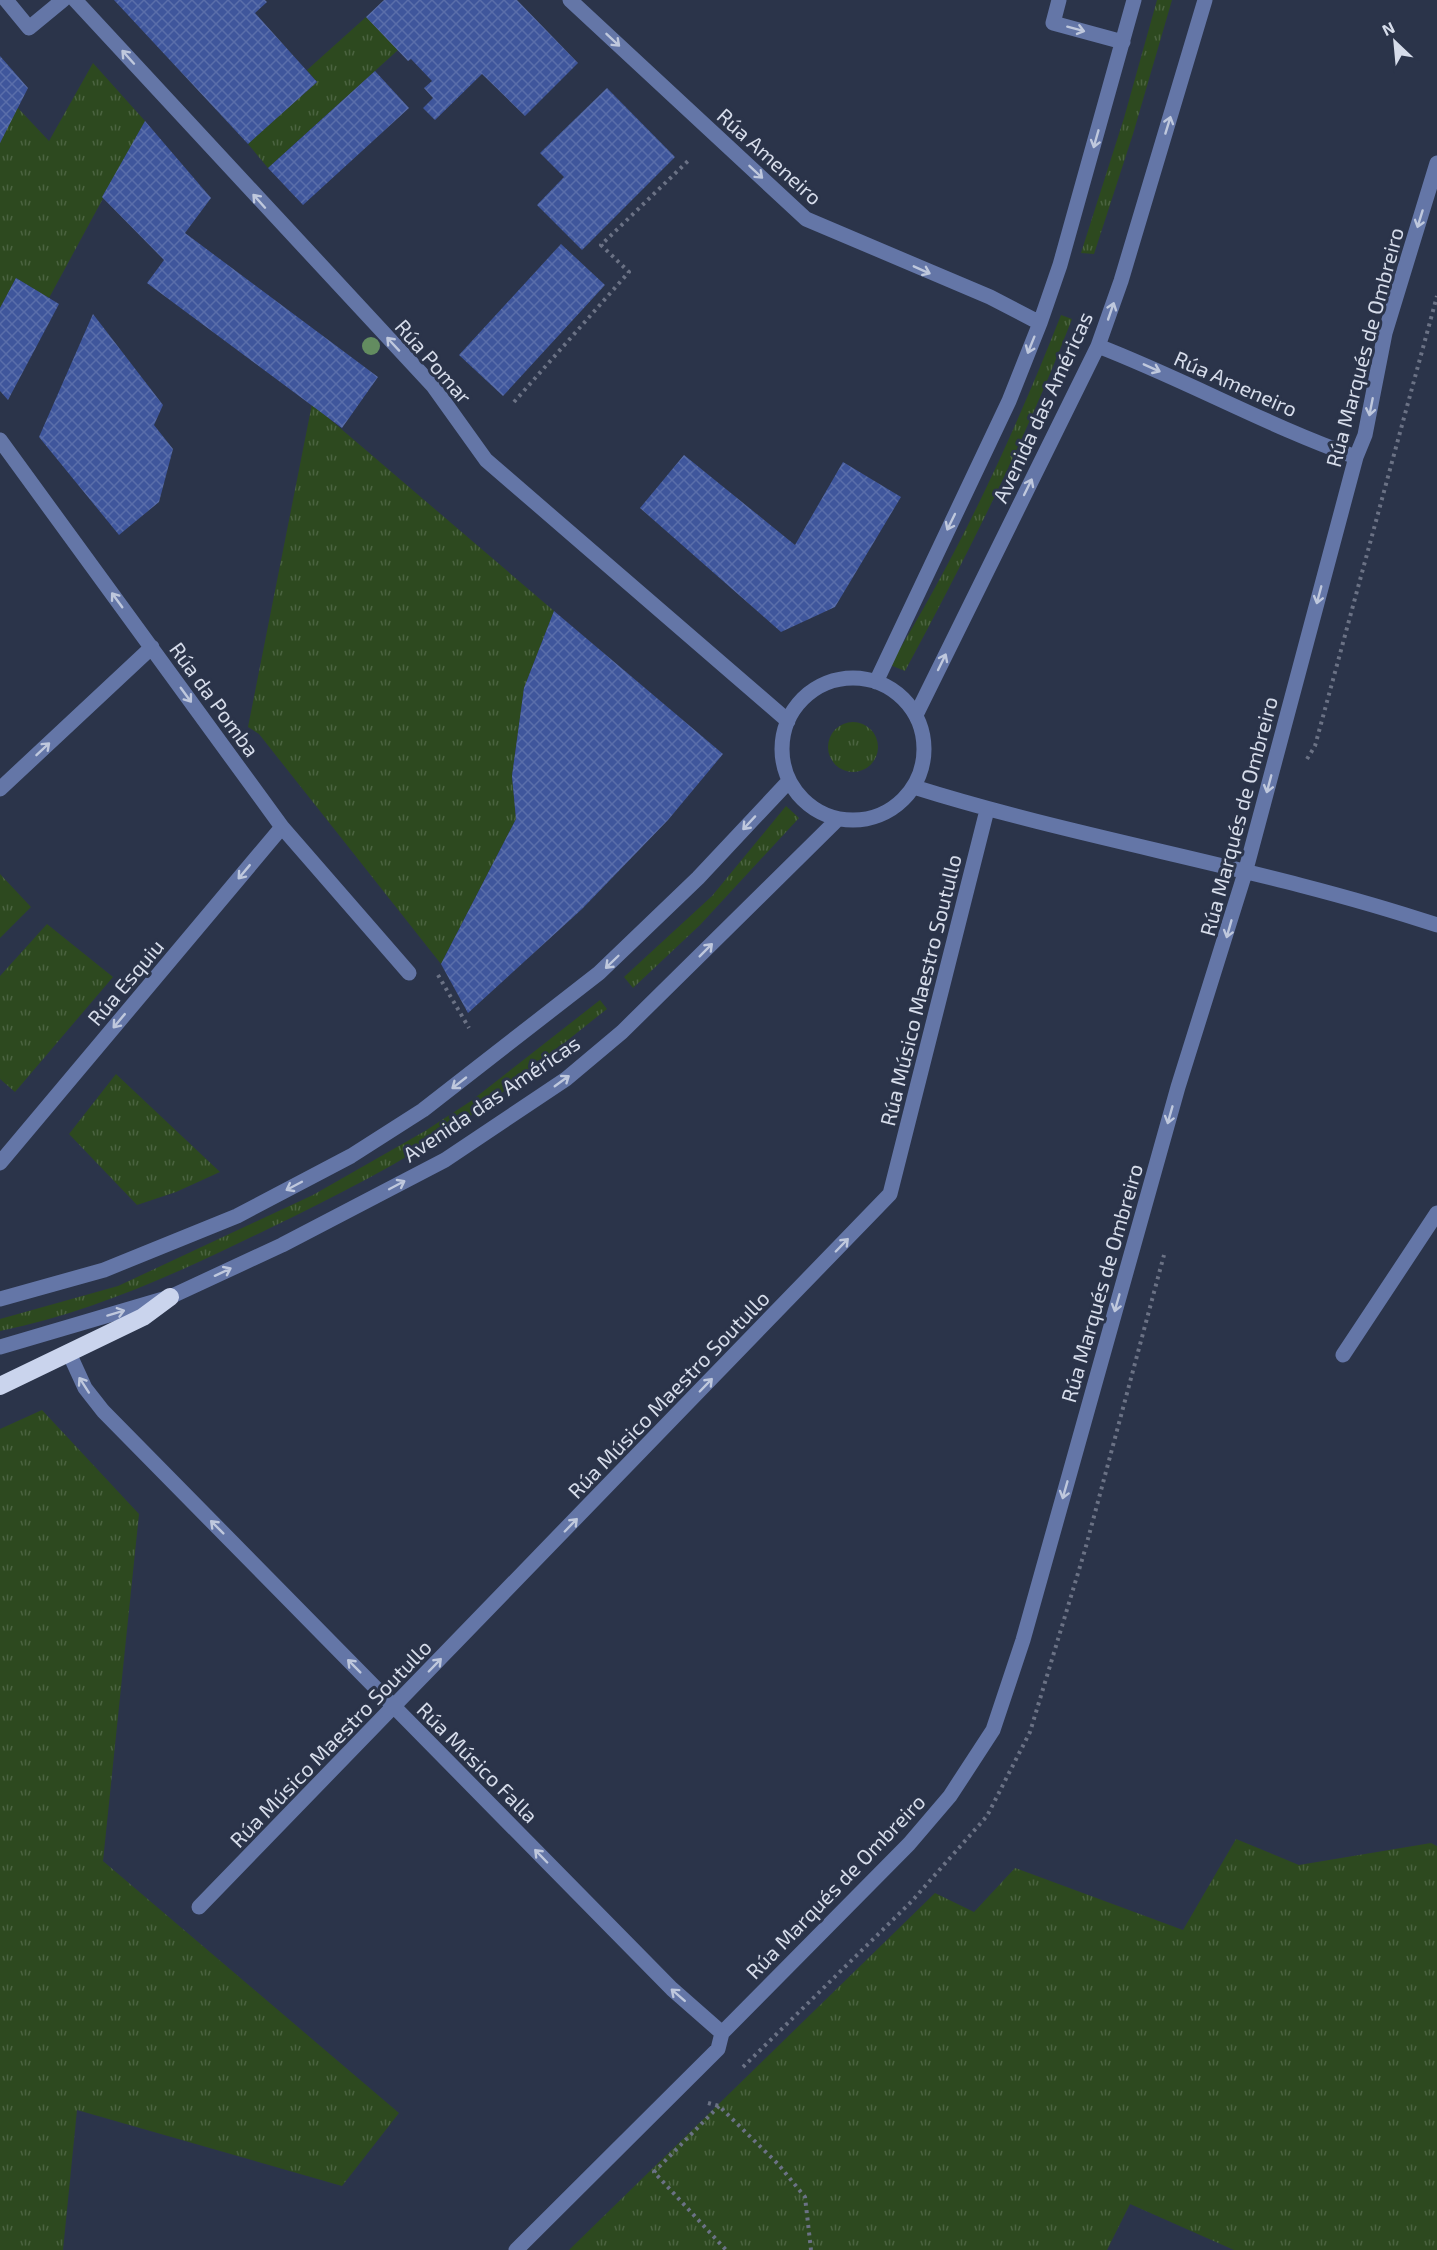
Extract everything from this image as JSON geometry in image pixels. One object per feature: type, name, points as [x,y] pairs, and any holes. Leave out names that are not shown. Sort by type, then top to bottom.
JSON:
[{"type":"highway","points":[[0,1386],[143,1317],[170,1297]]},
{"type":"street","points":[[6,0],[29,28],[63,0]]},
{"type":"street","name":"Rúa Pomar","points":[[75,0],[433,386],[486,460],[788,722]]},
{"type":"street","name":"Rúa Ameneiro","points":[[570,0],[806,219],[990,297],[1040,323]]},
{"type":"street","points":[[1059,0],[1053,23],[1123,42]]},
{"type":"street","name":"Avenida das Américas","points":[[876,682],[1009,401],[1040,323],[1060,265],[1134,0]]},
{"type":"street","name":"Avenida das Américas","points":[[916,715],[1098,346],[1121,281],[1205,0]]},
{"type":"street","name":"Rúa Marqués de Ombreiro","points":[[516,2250],[718,2049],[722,2033],[909,1844],[950,1796],[993,1730],[1023,1640],[1178,1087],[1245,873],[1356,457],[1365,435],[1385,333],[1437,163]]},
{"type":"street","name":"Rúa Ameneiro","points":[[1098,346],[1146,365],[1321,445],[1356,457]]},
{"type":"street","name":"Rúa da Pomba","points":[[0,440],[282,827],[409,973]]},
{"type":"street","points":[[0,789],[152,647]]},
{"type":"street","points":[[854,678],[876,682],[892,689],[906,701],[916,715],[923,733],[924,754],[914,787],[896,806],[879,816],[859,820],[838,819],[810,805],[789,781],[783,762],[783,742],[788,722],[799,704],[814,689],[834,681],[854,678]]},
{"type":"street","name":"Avenida das Américas","points":[[0,1299],[104,1270],[237,1216],[351,1156],[423,1110],[599,973],[698,878],[789,781]]},
{"type":"street","points":[[914,787],[987,810],[1245,873],[1437,925]]},
{"type":"street","name":"Rúa Músico Maestro Soutullo","points":[[199,1907],[395,1708],[890,1194],[987,810]]},
{"type":"street","name":"Avenida das Américas","points":[[0,1347],[170,1297],[282,1245],[445,1160],[566,1078],[639,1016],[838,819]]},
{"type":"street","name":"Rúa Esquiu","points":[[0,1163],[282,827]]},
{"type":"street","points":[[1343,1355],[1437,1213]]},
{"type":"street","name":"Rúa Músico Falla","points":[[69,1353],[85,1388],[103,1412],[672,1989],[722,2033]]},
{"type":"path","points":[[514,402],[629,272],[601,245],[689,160]]},
{"type":"path","points":[[430,967],[444,981],[469,1028]]},
{"type":"path","points":[[708,2103],[719,2106],[778,2164],[805,2197],[811,2250]]},
{"type":"path","points":[[719,2106],[654,2172],[726,2250]]},
{"type":"green space","points":[[1157,0],[1172,0],[1133,134],[1094,254],[1081,253],[1124,118]]},
{"type":"green space","points":[[366,17],[398,50],[268,168],[248,144],[317,82],[307,70]]},
{"type":"green space","points":[[93,63],[145,121],[49,298],[16,278],[0,308],[0,143],[17,107],[49,141]]},
{"type":"green space","points":[[1061,315],[1072,319],[1035,409],[994,498],[905,671],[890,665],[962,537],[1004,450]]},
{"type":"green space","points":[[312,404],[554,611],[524,688],[512,776],[516,819],[441,964],[259,734],[248,727]]},
{"type":"green space","points":[[848,722],[858,722],[871,729],[878,742],[878,752],[871,765],[858,772],[848,772],[839,768],[832,761],[828,752],[828,742],[832,733],[839,726]]},
{"type":"green space","points":[[786,806],[799,818],[700,925],[633,988],[624,977],[712,896]]},
{"type":"green space","points":[[0,874],[31,907],[0,938]]},
{"type":"green space","points":[[47,924],[113,977],[15,1092],[0,1079],[0,976]]},
{"type":"green space","points":[[600,1000],[607,1009],[500,1094],[440,1136],[367,1179],[236,1245],[137,1289],[69,1313],[0,1331],[0,1319],[118,1286],[313,1195],[425,1131],[471,1101]]},
{"type":"green space","points":[[116,1074],[220,1172],[176,1192],[137,1205],[69,1134]]},
{"type":"green space","points":[[42,1410],[139,1514],[103,1861],[399,2113],[342,2186],[77,2110],[63,2250],[0,2250],[0,1429]]},
{"type":"green space","points":[[1236,1839],[1299,1865],[1431,1843],[1437,1846],[1437,2250],[1234,2250],[1130,2204],[1107,2250],[569,2250],[935,1893],[974,1912],[1015,1868],[1183,1930]]},
{"type":"building","points":[[114,0],[265,0],[267,2],[255,13],[317,82],[248,144]]},
{"type":"building","points":[[384,0],[517,0],[578,63],[525,116],[482,74],[435,120],[423,108],[433,98],[424,88],[432,81],[411,59],[408,61],[366,17]]},
{"type":"building","points":[[0,56],[28,88],[0,143]]},
{"type":"building","points":[[375,71],[409,108],[303,205],[268,168]]},
{"type":"building","points":[[607,88],[675,157],[582,250],[537,205],[564,177],[540,153]]},
{"type":"building","points":[[145,121],[211,198],[185,233],[378,377],[342,428],[147,283],[164,260],[102,197]]},
{"type":"building","points":[[561,244],[605,285],[503,396],[459,355]]},
{"type":"building","points":[[16,278],[59,304],[8,400],[0,391],[0,308]]},
{"type":"building","points":[[93,314],[163,405],[154,425],[173,449],[159,502],[119,535],[39,437]]},
{"type":"building","points":[[684,455],[795,545],[843,462],[901,497],[835,607],[781,632],[640,508]]},
{"type":"building","points":[[554,611],[723,754],[668,820],[582,909],[468,1013],[441,964],[516,819],[512,776],[524,688]]}]
